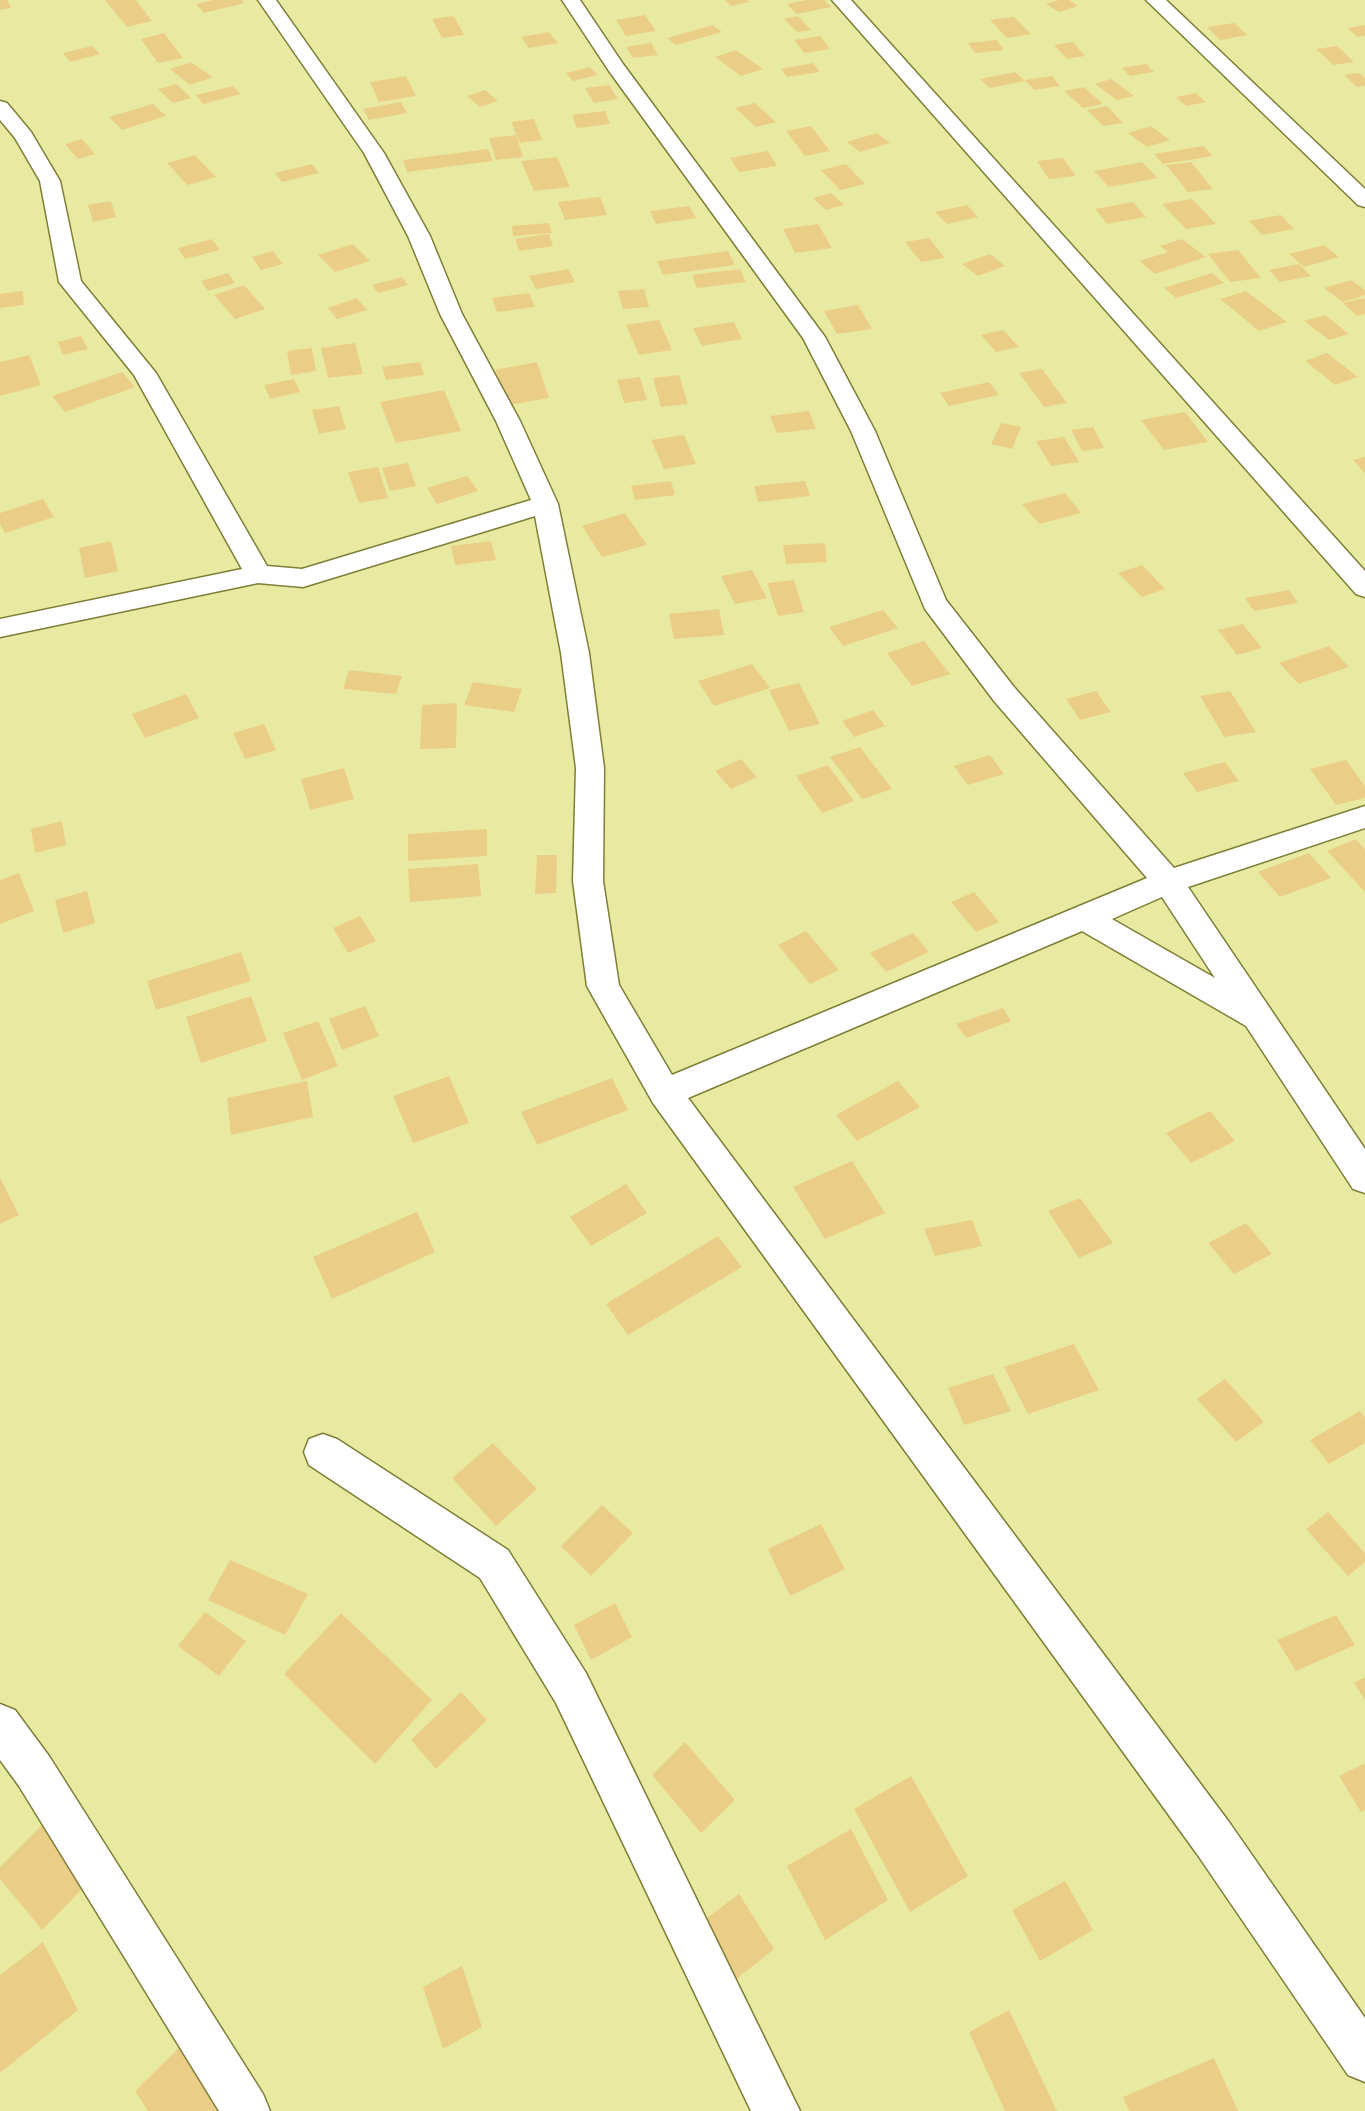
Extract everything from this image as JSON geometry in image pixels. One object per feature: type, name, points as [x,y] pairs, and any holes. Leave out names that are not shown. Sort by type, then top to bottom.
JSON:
[{"type":"street","points":[[267,0],[374,153],[419,236],[451,314],[507,422],[545,504],[575,653],[590,768],[588,881],[603,986],[665,1093],[1213,1838],[1365,2058]]},
{"type":"street","points":[[572,0],[616,67],[814,338],[863,431],[934,603],[1004,694],[1168,882],[1256,1018],[1365,1178]]},
{"type":"street","points":[[841,0],[1365,588]]},
{"type":"street","points":[[1155,0],[1365,201]]},
{"type":"street","points":[[0,108],[24,136],[50,181],[70,282],[144,373],[258,574]]},
{"type":"street","points":[[0,628],[258,574],[303,578],[545,504]]},
{"type":"street","points":[[665,1093],[1168,882],[1365,817]]},
{"type":"street","points":[[1085,918],[1256,1018]]},
{"type":"street","points":[[323,1452],[494,1564],[571,1688],[776,2111]]},
{"type":"street","points":[[0,1725],[34,1771],[246,2111]]},
{"type":"building","points":[[0,0],[7,0],[11,8],[0,10]]},
{"type":"building","points":[[105,0],[136,0],[152,21],[127,27]]},
{"type":"building","points":[[213,0],[242,0],[245,3],[204,13],[196,4]]},
{"type":"building","points":[[725,0],[748,0],[750,2],[731,6]]},
{"type":"building","points":[[806,0],[824,0],[831,7],[797,14],[787,4]]},
{"type":"building","points":[[1069,0],[1078,6],[1059,12],[1046,4]]},
{"type":"building","points":[[645,15],[656,31],[626,36],[616,20]]},
{"type":"building","points":[[454,16],[464,35],[442,38],[432,19]]},
{"type":"building","points":[[798,16],[811,30],[797,32],[784,19]]},
{"type":"building","points":[[1014,17],[1031,34],[1007,38],[990,20]]},
{"type":"building","points":[[1234,23],[1247,35],[1220,40],[1207,27]]},
{"type":"building","points":[[713,25],[722,32],[676,45],[667,38]]},
{"type":"building","points":[[1365,25],[1365,36],[1358,37],[1347,28]]},
{"type":"building","points":[[549,32],[558,43],[529,48],[521,37]]},
{"type":"building","points":[[164,33],[183,58],[158,63],[141,39]]},
{"type":"building","points":[[820,36],[830,49],[804,53],[794,40]]},
{"type":"building","points":[[997,40],[1004,50],[975,53],[968,43]]},
{"type":"building","points":[[1073,42],[1085,56],[1067,59],[1054,45]]},
{"type":"building","points":[[651,43],[658,55],[633,58],[626,47]]},
{"type":"building","points":[[92,46],[100,54],[70,62],[63,53]]},
{"type":"building","points":[[1337,46],[1354,62],[1333,65],[1316,49]]},
{"type":"building","points":[[736,50],[763,69],[741,76],[715,57]]},
{"type":"building","points":[[191,62],[213,77],[190,85],[170,69]]},
{"type":"building","points":[[813,63],[820,72],[787,77],[781,69]]},
{"type":"building","points":[[1146,64],[1154,72],[1130,76],[1122,68]]},
{"type":"building","points":[[590,67],[598,75],[573,81],[566,73]]},
{"type":"building","points":[[1015,72],[1025,81],[990,88],[980,79]]},
{"type":"building","points":[[1359,73],[1365,78],[1365,86],[1357,87],[1344,75]]},
{"type":"building","points":[[406,76],[416,96],[379,102],[370,82]]},
{"type":"building","points":[[1052,76],[1060,86],[1034,90],[1025,80]]},
{"type":"building","points":[[1111,79],[1134,96],[1117,100],[1095,84]]},
{"type":"building","points":[[177,84],[191,98],[173,103],[158,89]]},
{"type":"building","points":[[609,85],[618,99],[594,103],[585,88]]},
{"type":"building","points":[[233,86],[241,94],[203,104],[196,95]]},
{"type":"building","points":[[1084,87],[1103,104],[1083,108],[1064,91]]},
{"type":"building","points":[[485,90],[498,101],[480,107],[467,96]]},
{"type":"building","points":[[1196,93],[1206,102],[1186,106],[1176,97]]},
{"type":"building","points":[[401,102],[407,113],[369,120],[363,109]]},
{"type":"building","points":[[755,103],[776,122],[756,127],[735,108]]},
{"type":"building","points":[[153,104],[166,116],[122,130],[109,117]]},
{"type":"building","points":[[1107,106],[1123,123],[1103,126],[1087,110]]},
{"type":"building","points":[[605,111],[610,124],[577,128],[572,115]]},
{"type":"building","points":[[534,119],[542,140],[520,143],[511,122]]},
{"type":"building","points":[[811,126],[830,151],[805,156],[786,131]]},
{"type":"building","points":[[1151,126],[1170,140],[1147,147],[1128,133]]},
{"type":"building","points":[[877,133],[890,143],[860,152],[847,142]]},
{"type":"building","points":[[516,135],[523,157],[496,160],[489,138]]},
{"type":"building","points":[[82,139],[95,154],[78,159],[65,144]]},
{"type":"building","points":[[1203,146],[1213,156],[1163,164],[1154,154]]},
{"type":"building","points":[[488,149],[493,161],[407,172],[403,160]]},
{"type":"building","points":[[768,151],[777,166],[739,172],[730,158]]},
{"type":"building","points":[[195,155],[216,177],[187,185],[167,163]]},
{"type":"building","points":[[557,157],[570,187],[534,191],[521,161]]},
{"type":"building","points":[[1063,158],[1076,176],[1049,179],[1037,161]]},
{"type":"building","points":[[1142,162],[1158,178],[1109,187],[1094,171]]},
{"type":"building","points":[[1191,162],[1213,189],[1188,192],[1166,165]]},
{"type":"building","points":[[312,164],[319,173],[282,182],[275,173]]},
{"type":"building","points":[[846,164],[865,184],[840,190],[821,170]]},
{"type":"building","points":[[831,193],[844,205],[826,210],[813,198]]},
{"type":"building","points":[[600,197],[607,215],[565,220],[558,202]]},
{"type":"building","points":[[1192,199],[1216,224],[1186,229],[1162,204]]},
{"type":"building","points":[[111,201],[116,217],[93,222],[88,205]]},
{"type":"building","points":[[1133,202],[1146,217],[1107,224],[1095,209]]},
{"type":"building","points":[[967,205],[978,217],[947,224],[935,212]]},
{"type":"building","points":[[689,206],[696,218],[656,224],[650,211]]},
{"type":"building","points":[[1281,215],[1294,229],[1262,235],[1249,221]]},
{"type":"building","points":[[549,223],[552,233],[513,236],[512,226]]},
{"type":"building","points":[[818,224],[832,248],[795,253],[783,229]]},
{"type":"building","points":[[549,234],[553,246],[519,251],[515,239]]},
{"type":"building","points":[[929,238],[945,258],[921,262],[905,242]]},
{"type":"building","points":[[212,239],[220,250],[185,259],[178,248]]},
{"type":"building","points":[[1182,239],[1206,257],[1155,274],[1139,261],[1168,252],[1160,246]]},
{"type":"building","points":[[353,244],[370,261],[335,272],[318,255]]},
{"type":"building","points":[[1324,245],[1339,257],[1304,267],[1289,254]]},
{"type":"building","points":[[1238,250],[1261,278],[1230,282],[1208,254]]},
{"type":"building","points":[[273,251],[283,264],[261,270],[252,257]]},
{"type":"building","points":[[728,251],[735,265],[663,275],[657,261]]},
{"type":"building","points":[[990,254],[1005,266],[978,276],[962,264]]},
{"type":"building","points":[[1299,264],[1311,276],[1280,282],[1269,270]]},
{"type":"building","points":[[568,269],[575,282],[536,289],[529,276]]},
{"type":"building","points":[[740,269],[746,282],[697,288],[692,275]]},
{"type":"building","points":[[228,273],[235,283],[208,291],[201,281]]},
{"type":"building","points":[[1212,273],[1224,283],[1176,298],[1164,288]]},
{"type":"building","points":[[402,277],[408,285],[378,293],[372,285]]},
{"type":"building","points":[[1351,280],[1365,290],[1365,295],[1343,302],[1324,288]]},
{"type":"building","points":[[244,285],[265,309],[235,319],[214,295]]},
{"type":"building","points":[[644,289],[649,307],[623,309],[618,291]]},
{"type":"building","points":[[23,291],[24,305],[0,308],[0,294]]},
{"type":"building","points":[[1246,291],[1287,322],[1259,331],[1220,299]]},
{"type":"building","points":[[529,293],[535,307],[497,312],[492,298]]},
{"type":"building","points":[[357,298],[367,310],[337,319],[328,308]]},
{"type":"building","points":[[1365,298],[1365,314],[1357,316],[1343,303]]},
{"type":"building","points":[[858,305],[872,329],[837,334],[824,311]]},
{"type":"building","points":[[1325,315],[1349,334],[1329,340],[1304,321]]},
{"type":"building","points":[[659,320],[672,350],[639,355],[626,325]]},
{"type":"building","points":[[734,322],[742,339],[702,346],[693,328]]},
{"type":"building","points":[[1003,330],[1019,347],[996,352],[981,335]]},
{"type":"building","points":[[81,336],[88,349],[63,355],[58,342]]},
{"type":"building","points":[[355,343],[363,374],[328,378],[321,348]]},
{"type":"building","points":[[312,348],[316,371],[291,375],[287,351]]},
{"type":"building","points":[[1327,353],[1358,377],[1335,385],[1305,361]]},
{"type":"building","points":[[29,355],[41,385],[0,396],[0,362]]},
{"type":"building","points":[[420,362],[424,375],[386,380],[382,367]]},
{"type":"building","points":[[537,362],[549,398],[510,405],[495,370]]},
{"type":"building","points":[[1042,369],[1067,403],[1044,407],[1019,373]]},
{"type":"building","points":[[122,372],[135,387],[65,412],[52,396]]},
{"type":"building","points":[[679,375],[688,404],[661,407],[653,378]]},
{"type":"building","points":[[640,377],[647,400],[624,403],[617,380]]},
{"type":"building","points":[[294,379],[300,392],[270,399],[264,385]]},
{"type":"building","points":[[989,382],[999,395],[949,406],[940,393]]},
{"type":"building","points":[[444,390],[461,431],[396,443],[380,402]]},
{"type":"building","points":[[339,406],[346,429],[319,434],[312,410]]},
{"type":"building","points":[[809,411],[816,429],[777,433],[770,416]]},
{"type":"building","points":[[1185,412],[1208,442],[1164,450],[1141,420]]},
{"type":"building","points":[[1001,423],[1021,427],[1012,449],[991,444]]},
{"type":"building","points":[[1093,427],[1104,448],[1082,451],[1071,430]]},
{"type":"building","points":[[684,435],[696,464],[664,469],[651,440]]},
{"type":"building","points":[[1064,437],[1079,462],[1051,466],[1036,441]]},
{"type":"building","points":[[1365,457],[1365,473],[1353,460]]},
{"type":"building","points":[[408,463],[416,486],[390,491],[382,468]]},
{"type":"building","points":[[378,467],[388,498],[359,503],[348,472]]},
{"type":"building","points":[[467,476],[478,491],[437,504],[427,488]]},
{"type":"building","points":[[671,481],[675,495],[635,500],[631,486]]},
{"type":"building","points":[[805,481],[810,496],[758,502],[754,486]]},
{"type":"building","points":[[1065,493],[1081,513],[1039,524],[1022,504]]},
{"type":"building","points":[[43,499],[54,517],[5,533],[0,524],[0,513]]},
{"type":"building","points":[[625,513],[647,545],[602,557],[582,526]]},
{"type":"building","points":[[111,541],[118,571],[85,578],[79,548]]},
{"type":"building","points":[[491,541],[496,560],[455,565],[451,546]]},
{"type":"building","points":[[825,543],[827,562],[786,564],[783,545]]},
{"type":"building","points":[[1142,565],[1165,589],[1142,597],[1118,573]]},
{"type":"building","points":[[752,570],[767,598],[735,604],[721,576]]},
{"type":"building","points":[[794,580],[804,612],[778,616],[767,583]]},
{"type":"building","points":[[1289,590],[1298,603],[1254,611],[1245,598]]},
{"type":"building","points":[[719,609],[724,635],[674,639],[669,614]]},
{"type":"building","points":[[883,610],[898,628],[843,646],[829,627]]},
{"type":"building","points":[[1243,624],[1262,648],[1237,655],[1218,630]]},
{"type":"building","points":[[924,641],[950,674],[912,686],[887,653]]},
{"type":"building","points":[[1329,646],[1349,667],[1299,684],[1279,663]]},
{"type":"building","points":[[752,664],[770,688],[714,706],[698,681]]},
{"type":"building","points":[[349,670],[402,676],[396,694],[343,689]]},
{"type":"building","points":[[473,682],[522,689],[514,712],[464,705]]},
{"type":"building","points":[[799,683],[820,724],[789,731],[769,690]]},
{"type":"building","points":[[1096,691],[1111,712],[1080,720],[1066,699]]},
{"type":"building","points":[[1230,691],[1256,732],[1224,737],[1200,696]]},
{"type":"building","points":[[186,694],[199,718],[145,738],[132,714]]},
{"type":"building","points":[[457,703],[456,748],[420,749],[422,705]]},
{"type":"building","points":[[873,710],[885,726],[854,737],[842,721]]},
{"type":"building","points":[[264,724],[276,750],[245,759],[233,733]]},
{"type":"building","points":[[860,747],[892,789],[862,799],[830,757]]},
{"type":"building","points":[[990,755],[1004,774],[968,785],[954,766]]},
{"type":"building","points":[[741,759],[757,777],[731,789],[715,771]]},
{"type":"building","points":[[1346,760],[1365,786],[1365,798],[1336,805],[1310,769]]},
{"type":"building","points":[[1225,762],[1239,781],[1197,792],[1183,773]]},
{"type":"building","points":[[828,765],[854,801],[822,813],[796,776]]},
{"type":"building","points":[[344,768],[354,799],[310,810],[301,779]]},
{"type":"building","points":[[62,821],[66,845],[35,853],[31,829]]},
{"type":"building","points":[[487,829],[487,856],[408,861],[408,834]]},
{"type":"building","points":[[1356,839],[1365,849],[1365,892],[1327,851]]},
{"type":"building","points":[[1309,853],[1331,878],[1280,897],[1258,872]]},
{"type":"building","points":[[537,855],[557,855],[556,893],[535,894]]},
{"type":"building","points":[[478,864],[481,896],[410,902],[408,869]]},
{"type":"building","points":[[19,873],[34,911],[0,924],[0,880]]},
{"type":"building","points":[[87,891],[95,923],[63,933],[55,900]]},
{"type":"building","points":[[974,892],[999,922],[976,932],[951,902]]},
{"type":"building","points":[[360,916],[376,941],[348,953],[333,928]]},
{"type":"building","points":[[806,931],[839,970],[810,984],[778,945]]},
{"type":"building","points":[[913,933],[929,952],[886,972],[870,953]]},
{"type":"building","points":[[241,952],[251,981],[156,1010],[147,981]]},
{"type":"building","points":[[251,996],[267,1041],[201,1063],[186,1017]]},
{"type":"building","points":[[365,1006],[379,1036],[342,1050],[329,1019]]},
{"type":"building","points":[[1003,1008],[1011,1021],[966,1038],[956,1024]]},
{"type":"building","points":[[318,1021],[338,1066],[302,1080],[283,1033]]},
{"type":"building","points":[[449,1076],[469,1123],[413,1143],[393,1096]]},
{"type":"building","points":[[612,1078],[628,1110],[537,1145],[521,1112]]},
{"type":"building","points":[[307,1081],[313,1117],[231,1135],[227,1098]]},
{"type":"building","points":[[898,1081],[920,1107],[857,1141],[836,1115]]},
{"type":"building","points":[[1210,1111],[1235,1141],[1191,1163],[1166,1133]]},
{"type":"building","points":[[852,1161],[885,1213],[825,1239],[793,1187]]},
{"type":"building","points":[[0,1178],[19,1215],[0,1224]]},
{"type":"building","points":[[626,1184],[647,1213],[591,1246],[570,1217]]},
{"type":"building","points":[[1080,1198],[1113,1243],[1079,1258],[1048,1211]]},
{"type":"building","points":[[417,1212],[435,1252],[332,1299],[313,1257]]},
{"type":"building","points":[[972,1220],[982,1246],[935,1256],[924,1229]]},
{"type":"building","points":[[1246,1223],[1272,1254],[1234,1274],[1208,1243]]},
{"type":"building","points":[[718,1236],[742,1267],[628,1335],[606,1304]]},
{"type":"building","points":[[1074,1344],[1099,1390],[1028,1414],[1004,1367]]},
{"type":"building","points":[[993,1374],[1011,1411],[964,1425],[948,1388]]},
{"type":"building","points":[[1225,1379],[1264,1422],[1236,1442],[1197,1399]]},
{"type":"building","points":[[1360,1411],[1365,1417],[1365,1443],[1329,1464],[1310,1440]]},
{"type":"building","points":[[493,1443],[537,1489],[496,1526],[452,1478]]},
{"type":"building","points":[[602,1505],[633,1533],[591,1576],[561,1546]]},
{"type":"building","points":[[1328,1512],[1365,1553],[1365,1562],[1348,1576],[1306,1529]]},
{"type":"building","points":[[821,1524],[845,1569],[790,1596],[768,1549]]},
{"type":"building","points":[[230,1560],[308,1594],[285,1635],[208,1600]]},
{"type":"building","points":[[615,1603],[632,1637],[591,1660],[574,1625]]},
{"type":"building","points":[[205,1612],[246,1641],[219,1676],[178,1646]]},
{"type":"building","points":[[341,1613],[432,1700],[375,1764],[284,1674]]},
{"type":"building","points":[[1336,1615],[1355,1645],[1296,1671],[1277,1640]]},
{"type":"building","points":[[1365,1677],[1365,1700],[1354,1683]]},
{"type":"building","points":[[461,1692],[487,1720],[436,1769],[411,1740]]},
{"type":"building","points":[[685,1742],[735,1800],[701,1833],[652,1775]]},
{"type":"building","points":[[1365,1763],[1365,1810],[1361,1812],[1339,1776]]},
{"type":"building","points":[[911,1776],[968,1876],[910,1912],[854,1809]]},
{"type":"building","points":[[45,1822],[92,1879],[42,1930],[0,1879],[0,1867]]},
{"type":"building","points":[[851,1829],[888,1900],[825,1940],[787,1866]]},
{"type":"building","points":[[1065,1881],[1093,1930],[1040,1961],[1012,1910]]},
{"type":"building","points":[[739,1894],[774,1949],[734,1981],[700,1923]]},
{"type":"building","points":[[43,1942],[78,2010],[0,2073],[0,1975]]},
{"type":"building","points":[[462,1966],[482,2027],[443,2049],[423,1987]]},
{"type":"building","points":[[1009,2010],[1057,2111],[1005,2111],[969,2032]]},
{"type":"building","points":[[184,2043],[231,2111],[148,2111],[135,2091]]},
{"type":"building","points":[[1214,2058],[1238,2111],[1129,2111],[1123,2097]]}]
